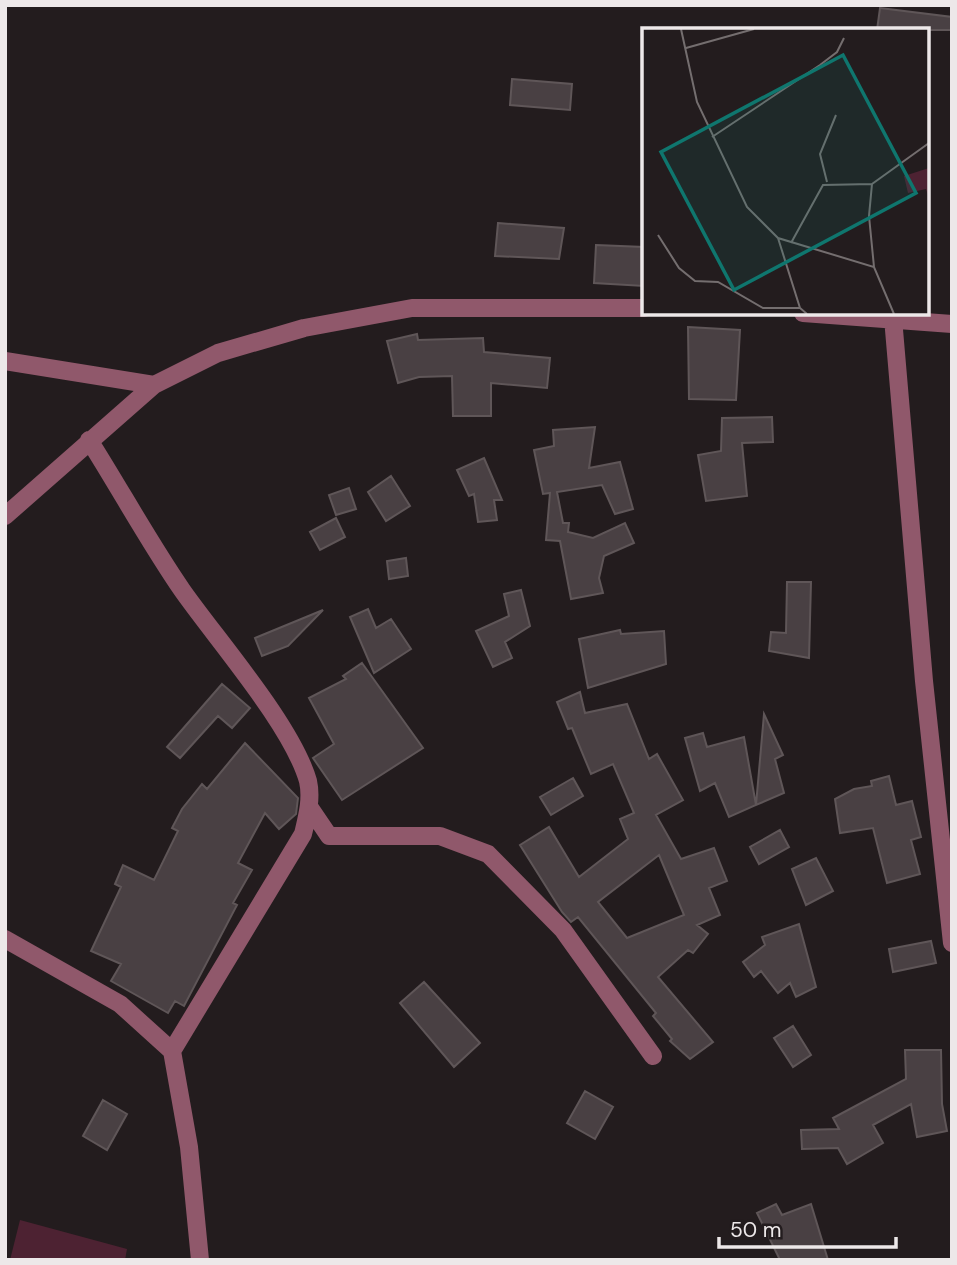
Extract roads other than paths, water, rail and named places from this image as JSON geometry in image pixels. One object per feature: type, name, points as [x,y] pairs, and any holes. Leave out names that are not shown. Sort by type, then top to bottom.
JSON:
[{"type":"street","points":[[5,516],[154,385],[218,352],[304,328],[412,308],[642,308]]},
{"type":"street","points":[[839,315],[952,324]]},
{"type":"street","points":[[893,318],[924,681],[952,943]]},
{"type":"street","points":[[5,361],[154,385]]},
{"type":"street","points":[[89,440],[180,587],[267,707],[296,754],[308,782],[310,808],[303,834],[172,1051]]},
{"type":"street","points":[[310,808],[329,836],[440,836],[488,854],[564,930],[653,1056]]},
{"type":"street","points":[[5,939],[120,1004],[172,1051],[189,1147],[200,1260]]}]
